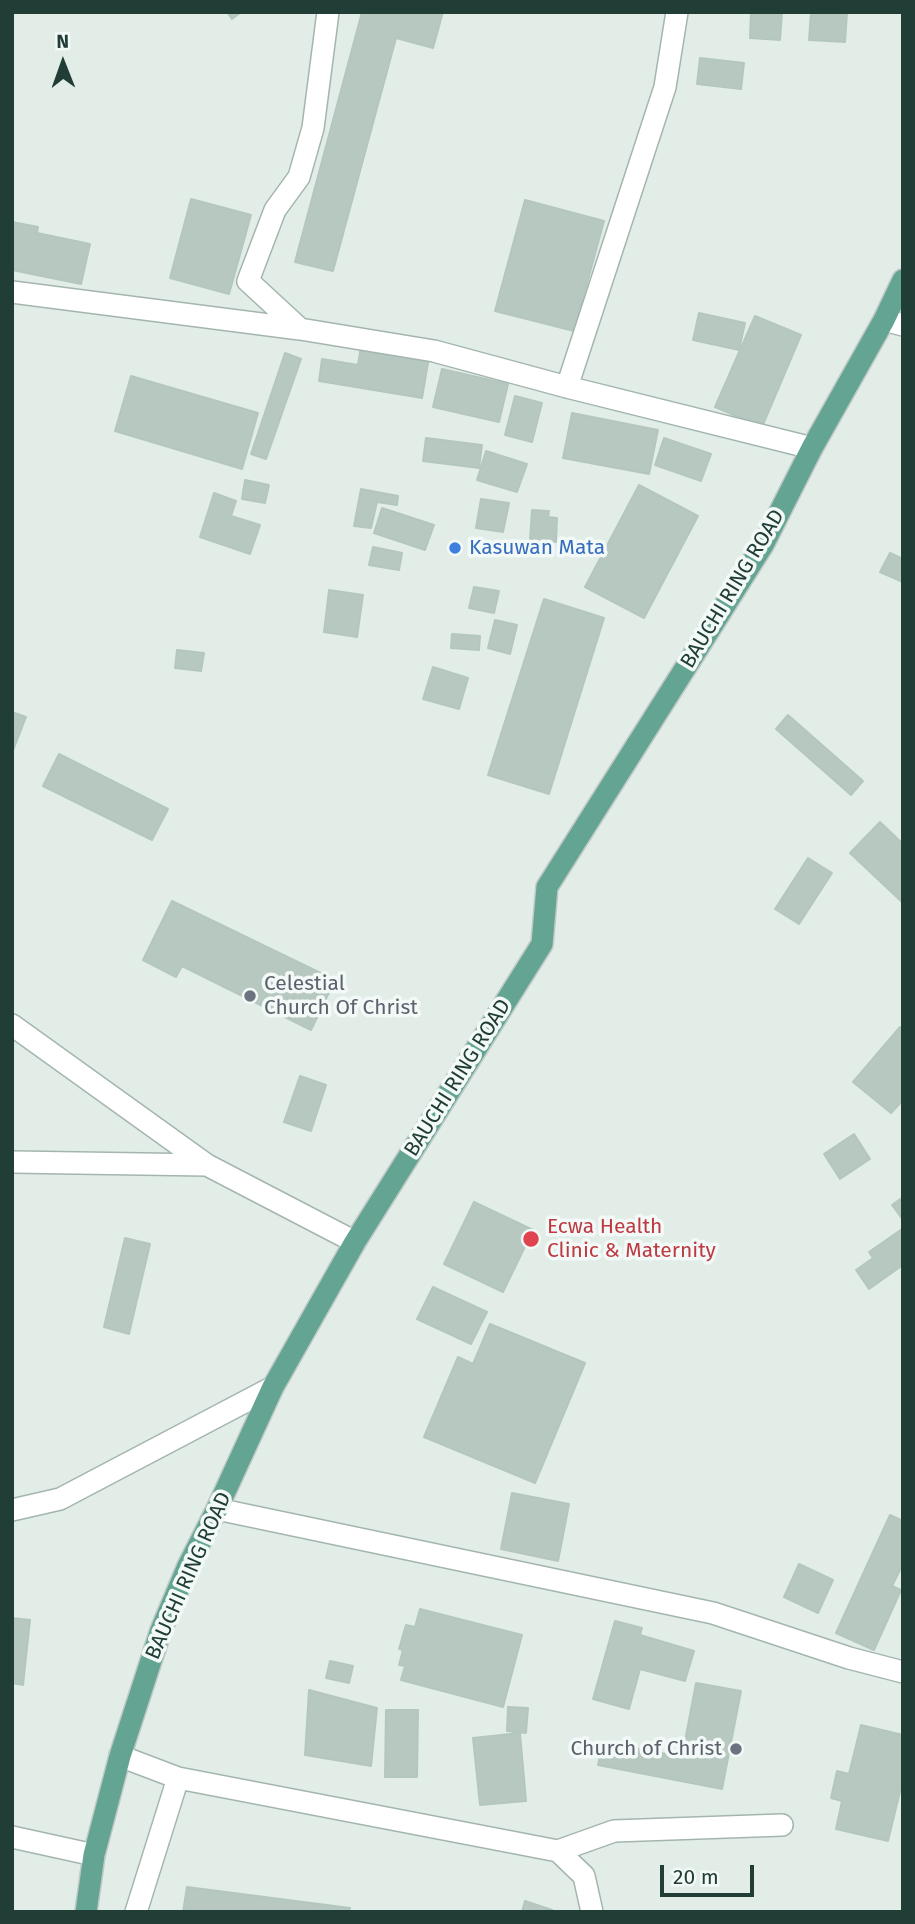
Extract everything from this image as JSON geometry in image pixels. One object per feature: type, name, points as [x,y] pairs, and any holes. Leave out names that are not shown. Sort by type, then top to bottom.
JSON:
[{"type":"main road","name":"BAUCHI RING ROAD","points":[[86,1912],[94,1855],[120,1756],[161,1630],[188,1566],[218,1509],[273,1387],[355,1242],[542,944],[547,887],[763,545],[812,448],[893,322],[903,280]]},
{"type":"street","points":[[300,329],[248,281],[275,210],[299,177],[313,128],[328,12]]},
{"type":"street","points":[[567,387],[664,87],[677,12]]},
{"type":"street","points":[[12,292],[300,329],[435,351],[812,448]]},
{"type":"street","points":[[12,1025],[207,1165],[355,1242]]},
{"type":"street","points":[[12,1162],[207,1165]]},
{"type":"street","points":[[12,1510],[60,1499],[273,1387]]},
{"type":"street","points":[[218,1509],[712,1613],[849,1658],[903,1672]]},
{"type":"street","points":[[120,1756],[178,1778],[558,1851],[614,1831],[782,1825]]},
{"type":"street","points":[[136,1912],[178,1778]]},
{"type":"street","points":[[12,1837],[94,1855]]},
{"type":"street","points":[[558,1851],[584,1876],[592,1912]]},
{"type":"building","points":[[227,12],[240,12],[240,13],[232,19]]},
{"type":"building","points":[[362,12],[443,12],[433,48],[396,38],[333,271],[295,262]]},
{"type":"building","points":[[751,12],[782,12],[780,40],[750,38]]},
{"type":"building","points":[[811,12],[847,12],[845,42],[809,40]]},
{"type":"building","points":[[700,58],[744,63],[741,89],[697,84]]},
{"type":"building","points":[[191,199],[251,215],[229,294],[170,278]]},
{"type":"building","points":[[525,200],[604,221],[574,331],[495,311]]},
{"type":"building","points":[[12,222],[38,227],[37,233],[90,244],[81,284],[12,270]]},
{"type":"building","points":[[699,313],[745,323],[739,350],[693,340]]},
{"type":"building","points":[[755,316],[801,335],[762,427],[715,407]]},
{"type":"building","points":[[361,346],[429,357],[422,398],[319,381],[322,359],[358,365]]},
{"type":"building","points":[[285,353],[301,359],[266,459],[251,454]]},
{"type":"building","points":[[442,369],[508,384],[499,422],[433,407]]},
{"type":"building","points":[[131,376],[258,413],[242,469],[115,431]]},
{"type":"building","points":[[515,396],[542,403],[532,442],[505,435]]},
{"type":"building","points":[[572,413],[658,430],[649,474],[563,458]]},
{"type":"building","points":[[426,438],[482,445],[479,468],[423,461]]},
{"type":"building","points":[[664,438],[711,454],[701,481],[655,465]]},
{"type":"building","points":[[486,451],[527,464],[517,492],[477,480]]},
{"type":"building","points":[[245,480],[269,485],[265,503],[242,499]]},
{"type":"building","points":[[639,485],[698,516],[644,618],[585,587]]},
{"type":"building","points":[[361,489],[398,496],[397,505],[377,502],[371,528],[354,526]]},
{"type":"building","points":[[214,493],[236,501],[231,516],[260,525],[250,554],[200,537]]},
{"type":"building","points":[[481,499],[509,503],[503,532],[476,528]]},
{"type":"building","points":[[382,508],[434,525],[425,550],[374,533]]},
{"type":"building","points":[[532,510],[549,511],[548,517],[557,518],[556,542],[530,540]]},
{"type":"building","points":[[373,547],[402,553],[399,570],[369,565]]},
{"type":"building","points":[[890,553],[903,559],[903,582],[880,572]]},
{"type":"building","points":[[474,587],[499,591],[494,613],[469,608]]},
{"type":"building","points":[[329,590],[363,595],[357,637],[324,632]]},
{"type":"building","points":[[544,599],[604,618],[549,794],[488,775]]},
{"type":"building","points":[[495,620],[517,625],[510,654],[488,648]]},
{"type":"building","points":[[452,634],[480,636],[479,650],[451,648]]},
{"type":"building","points":[[177,650],[204,653],[201,671],[175,668]]},
{"type":"building","points":[[433,667],[468,678],[459,709],[423,699]]},
{"type":"building","points":[[12,712],[26,717],[12,753]]},
{"type":"building","points":[[788,715],[863,781],[851,795],[776,729]]},
{"type":"building","points":[[59,754],[168,809],[152,840],[43,786]]},
{"type":"building","points":[[880,822],[903,844],[903,903],[850,853]]},
{"type":"building","points":[[808,858],[832,873],[799,924],[775,909]]},
{"type":"building","points":[[172,901],[335,980],[311,1030],[182,966],[176,977],[143,960]]},
{"type":"building","points":[[900,1027],[903,1029],[903,1100],[891,1113],[853,1082]]},
{"type":"building","points":[[300,1076],[326,1085],[311,1131],[284,1122]]},
{"type":"building","points":[[854,1134],[870,1159],[840,1179],[824,1154]]},
{"type":"building","points":[[903,1197],[903,1220],[892,1205]]},
{"type":"building","points":[[474,1202],[533,1230],[503,1292],[444,1264]]},
{"type":"building","points":[[902,1229],[903,1265],[869,1289],[856,1270],[873,1258],[869,1252]]},
{"type":"building","points":[[125,1238],[150,1244],[129,1334],[104,1327]]},
{"type":"building","points":[[433,1287],[487,1312],[471,1344],[417,1319]]},
{"type":"building","points":[[490,1324],[585,1363],[535,1483],[424,1437],[458,1357],[473,1364]]},
{"type":"building","points":[[512,1493],[569,1504],[558,1561],[501,1549]]},
{"type":"building","points":[[890,1515],[903,1521],[903,1564],[892,1586],[901,1590],[874,1650],[836,1633]]},
{"type":"building","points":[[799,1564],[833,1580],[818,1613],[784,1597]]},
{"type":"building","points":[[420,1609],[522,1635],[503,1707],[401,1680],[405,1666],[399,1665],[403,1650],[399,1649],[406,1625],[415,1627]]},
{"type":"building","points":[[12,1618],[30,1620],[23,1685],[12,1683]]},
{"type":"building","points":[[615,1621],[642,1628],[640,1635],[694,1651],[685,1681],[640,1669],[629,1709],[593,1699]]},
{"type":"building","points":[[330,1661],[353,1666],[349,1683],[326,1678]]},
{"type":"building","points":[[696,1683],[741,1691],[722,1789],[598,1765],[603,1742],[682,1757]]},
{"type":"building","points":[[309,1690],[377,1708],[371,1766],[305,1755]]},
{"type":"building","points":[[508,1707],[528,1708],[526,1733],[507,1731]]},
{"type":"building","points":[[386,1710],[418,1710],[417,1777],[385,1777]]},
{"type":"building","points":[[861,1725],[903,1735],[903,1779],[888,1841],[836,1829],[842,1801],[831,1798],[837,1771],[849,1774]]},
{"type":"building","points":[[520,1733],[526,1801],[480,1805],[473,1738]]},
{"type":"building","points":[[187,1887],[350,1908],[349,1912],[183,1912]]},
{"type":"building","points":[[525,1901],[552,1910],[552,1912],[522,1912]]},
{"type":"place","name":"Kasuwan Mata","points":[[455,548]]},
{"type":"place","name":"Celestial Church Of Christ","points":[[250,996]]},
{"type":"place","name":"Ecwa Health Clinic & Maternity","points":[[531,1239]]},
{"type":"place","name":"Church of Christ","points":[[736,1749]]}]
